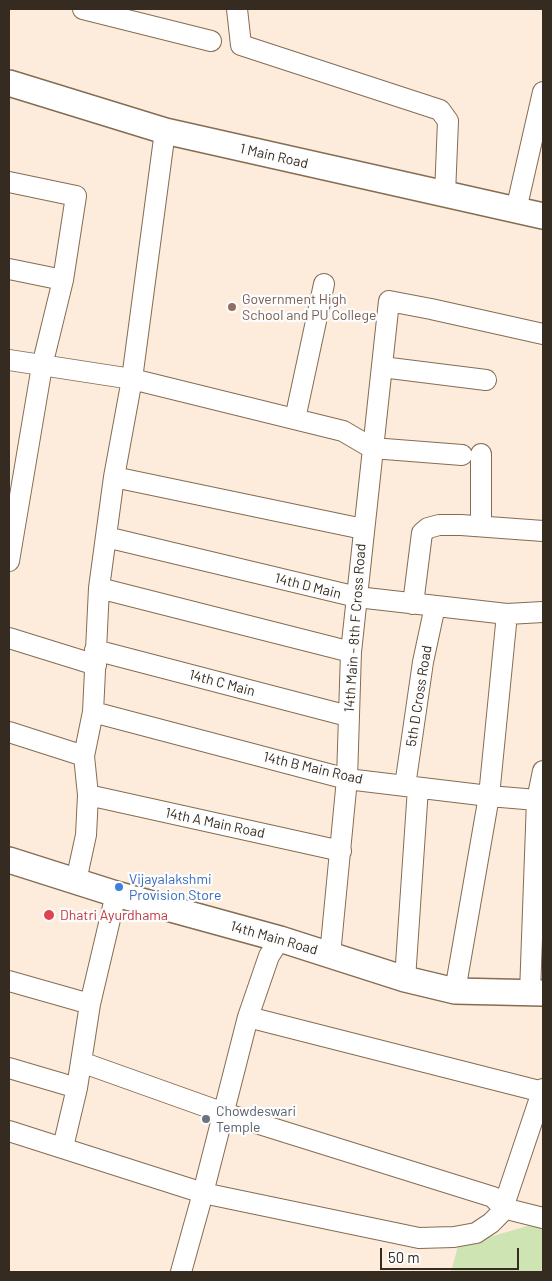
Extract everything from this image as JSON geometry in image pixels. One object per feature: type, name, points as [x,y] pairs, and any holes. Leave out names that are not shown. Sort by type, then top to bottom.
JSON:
[{"type":"street","points":[[84,9],[211,41]]},
{"type":"street","points":[[237,9],[241,45],[440,110],[448,121],[445,194]]},
{"type":"street","name":"1 Main Road","points":[[9,83],[164,131],[543,216]]},
{"type":"street","points":[[516,210],[543,92]]},
{"type":"street","points":[[76,881],[86,835],[88,795],[84,756],[93,712],[99,588],[114,477],[132,379],[164,131]]},
{"type":"street","points":[[9,182],[75,196],[63,280],[42,366],[9,561]]},
{"type":"street","points":[[9,269],[63,280]]},
{"type":"street","points":[[295,419],[324,284]]},
{"type":"street","name":"14th Main - 8th F Cross Road","points":[[330,954],[348,779],[351,652],[389,301],[543,334]]},
{"type":"street","points":[[9,360],[132,379],[343,431],[372,448],[471,454],[481,526]]},
{"type":"street","points":[[382,367],[486,380]]},
{"type":"street","points":[[114,477],[363,529]]},
{"type":"street","points":[[413,604],[422,533],[428,528],[439,525],[481,526],[543,531]]},
{"type":"street","name":"14th D Main","points":[[106,536],[356,598],[507,614],[543,612]]},
{"type":"street","points":[[99,588],[351,652]]},
{"type":"street","name":"5th D Cross Road","points":[[405,980],[412,787],[423,662],[435,606]]},
{"type":"street","points":[[455,991],[489,796],[507,614]]},
{"type":"street","points":[[9,638],[96,658]]},
{"type":"street","name":"14th C Main","points":[[96,658],[348,716]]},
{"type":"street","name":"14th B Main Road","points":[[93,712],[348,779],[537,800]]},
{"type":"street","points":[[9,732],[84,756]]},
{"type":"street","points":[[537,993],[537,800],[543,771]]},
{"type":"street","name":"14th A Main Road","points":[[88,795],[341,851]]},
{"type":"street","name":"14th Main Road","points":[[9,860],[116,894],[330,954],[405,980],[455,991],[537,993]]},
{"type":"street","points":[[63,1147],[77,1088],[90,1004],[116,894]]},
{"type":"street","points":[[181,1272],[248,1017],[269,956],[280,939]]},
{"type":"street","points":[[9,981],[90,1004]]},
{"type":"street","points":[[9,1131],[203,1193],[420,1238],[476,1233],[495,1218],[503,1208],[543,1091],[248,1017]]},
{"type":"street","points":[[81,1062],[224,1113],[493,1197],[503,1208],[543,1218]]},
{"type":"street","points":[[9,1068],[77,1088]]},
{"type":"green space","points":[[531,1225],[543,1226],[543,1272],[451,1272],[458,1246]]},
{"type":"place","name":"Government High School and PU College","points":[[232,307]]},
{"type":"place","name":"Vijayalakshmi Provision Store","points":[[119,887]]},
{"type":"place","name":"Dhatri Ayurdhama","points":[[49,915]]},
{"type":"place","name":"Chowdeswari Temple","points":[[206,1119]]}]
